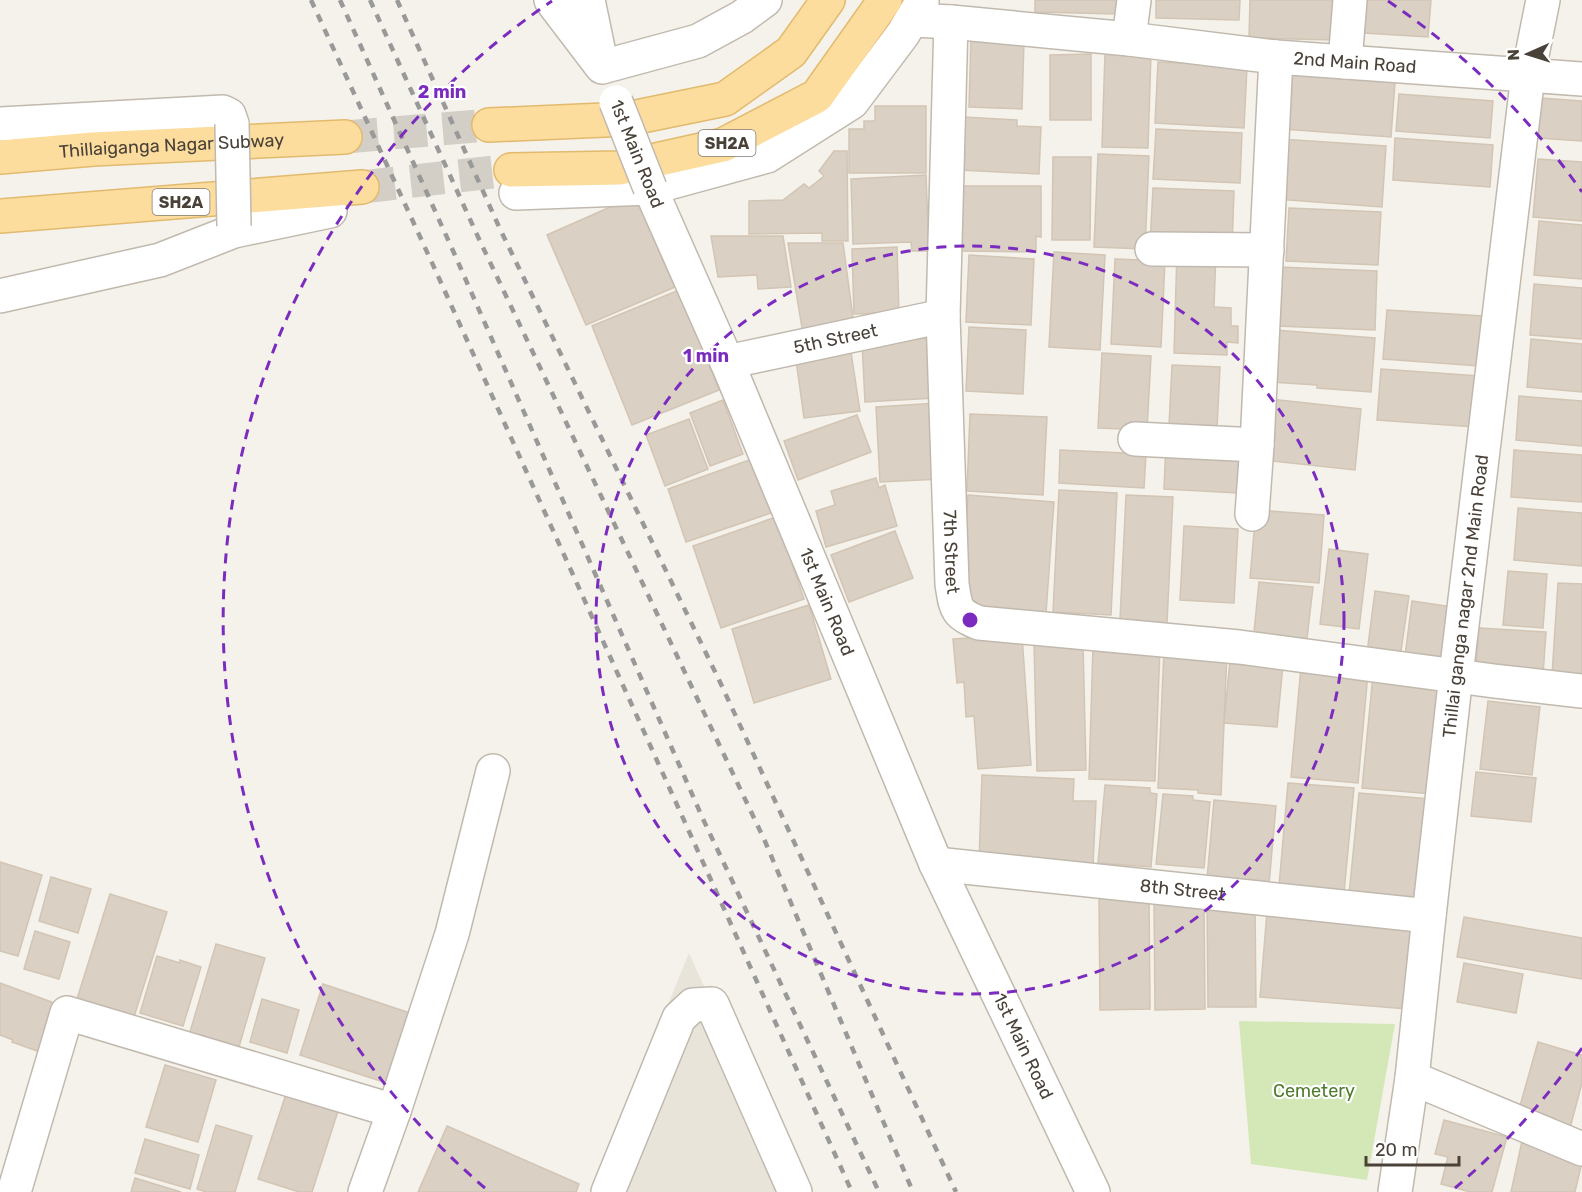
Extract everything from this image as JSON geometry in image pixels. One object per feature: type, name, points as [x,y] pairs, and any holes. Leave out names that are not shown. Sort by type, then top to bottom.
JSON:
[{"type":"main road","name":"SH2A","points":[[489,124],[627,119],[725,99],[791,52],[828,0]]},
{"type":"main road","name":"SH2A","points":[[513,181],[620,168],[723,145],[817,96],[885,0]]},
{"type":"main road","name":"Thillaiganga Nagar Subway","points":[[0,157],[93,149],[345,137]]},
{"type":"main road","name":"SH2A","points":[[0,216],[362,187]]},
{"type":"street","points":[[551,0],[602,67],[698,41],[742,17],[765,0]]},
{"type":"street","name":"1st Main Road","points":[[588,0],[602,67],[650,188],[727,362],[936,864],[1093,1192]]},
{"type":"street","points":[[1129,39],[1134,0]]},
{"type":"street","points":[[1345,62],[1350,0]]},
{"type":"street","name":"Thillai ganga nagar 2nd Main Road","points":[[1395,1192],[1412,1078],[1456,675],[1528,75],[1543,0]]},
{"type":"street","points":[[513,181],[650,188],[767,156],[852,102],[918,10]]},
{"type":"street","name":"2nd Main Road","points":[[918,10],[951,22],[1129,39],[1276,57],[1582,79]]},
{"type":"street","name":"7th Street","points":[[951,22],[943,316],[952,584],[955,605],[962,616],[979,623],[1239,647],[1456,675]]},
{"type":"street","points":[[1252,514],[1276,57]]},
{"type":"street","points":[[0,124],[223,112],[229,115],[232,124],[234,228]]},
{"type":"street","points":[[0,296],[160,260],[234,228],[330,212]]},
{"type":"street","points":[[1152,249],[1266,250]]},
{"type":"street","name":"5th Street","points":[[727,362],[943,316]]},
{"type":"street","points":[[1135,439],[1257,445]]},
{"type":"street","points":[[1456,675],[1582,691]]},
{"type":"street","points":[[365,1192],[452,934],[493,771]]},
{"type":"street","name":"8th Street","points":[[936,864],[1429,916]]},
{"type":"street","points":[[608,1192],[679,1018],[693,1005],[712,1004],[795,1192]]},
{"type":"street","points":[[14,1192],[67,1014],[394,1111]]},
{"type":"street","points":[[1412,1078],[1582,1149]]},
{"type":"shaded area","points":[[689,953],[797,1192],[591,1192]]},
{"type":"green space","name":"Cemetery","points":[[1239,1021],[1395,1024],[1367,1180],[1251,1164]]},
{"type":"building","points":[[1035,0],[1117,0],[1117,14],[1035,12]]},
{"type":"building","points":[[1156,0],[1240,0],[1239,20],[1156,18]]},
{"type":"building","points":[[1250,0],[1335,0],[1334,40],[1249,38]]},
{"type":"building","points":[[1366,0],[1431,0],[1428,37],[1364,33]]},
{"type":"building","points":[[971,38],[1024,40],[1022,109],[969,107]]},
{"type":"building","points":[[1105,52],[1151,53],[1148,148],[1102,147]]},
{"type":"building","points":[[1091,54],[1091,120],[1050,120],[1050,55]]},
{"type":"building","points":[[1158,62],[1247,66],[1244,128],[1155,123]]},
{"type":"building","points":[[1287,74],[1395,82],[1391,137],[1283,129]]},
{"type":"building","points":[[1399,94],[1493,101],[1490,138],[1396,131]]},
{"type":"building","points":[[1541,98],[1582,101],[1582,141],[1538,138]]},
{"type":"building","points":[[875,106],[926,106],[926,173],[849,173],[849,129],[864,129],[864,121],[875,121]]},
{"type":"building","points":[[963,117],[1017,120],[1017,126],[1041,127],[1039,174],[960,170]]},
{"type":"building","points":[[1156,129],[1242,133],[1240,183],[1153,179]]},
{"type":"building","points":[[1395,138],[1493,145],[1490,187],[1393,180]]},
{"type":"building","points":[[1280,139],[1386,146],[1382,207],[1276,199]]},
{"type":"building","points":[[834,151],[847,151],[848,241],[822,241],[822,233],[749,234],[749,201],[783,200],[804,184],[809,188],[824,176],[819,171]]},
{"type":"building","points":[[1098,154],[1149,156],[1145,249],[1094,247]]},
{"type":"building","points":[[1053,157],[1091,157],[1090,240],[1052,240]]},
{"type":"building","points":[[1538,159],[1582,162],[1582,221],[1533,217]]},
{"type":"building","points":[[926,175],[929,251],[912,251],[911,242],[853,244],[851,179]]},
{"type":"building","points":[[960,186],[1041,186],[1041,237],[1036,236],[1036,252],[960,251]]},
{"type":"building","points":[[1153,188],[1234,191],[1232,247],[1150,243]]},
{"type":"building","points":[[635,196],[675,287],[586,325],[547,235]]},
{"type":"building","points":[[1289,208],[1381,212],[1378,265],[1286,261]]},
{"type":"building","points":[[1539,221],[1582,225],[1582,279],[1534,275]]},
{"type":"building","points":[[711,236],[783,236],[791,287],[758,289],[757,275],[718,277]]},
{"type":"building","points":[[788,243],[843,243],[854,325],[803,334]]},
{"type":"building","points":[[897,247],[899,313],[854,314],[852,249]]},
{"type":"building","points":[[1177,251],[1216,252],[1214,307],[1231,308],[1231,326],[1238,326],[1238,343],[1227,342],[1227,355],[1174,353]]},
{"type":"building","points":[[1054,252],[1105,255],[1100,350],[1049,347]]},
{"type":"building","points":[[969,255],[1034,259],[1031,325],[966,322]]},
{"type":"building","points":[[1115,259],[1165,261],[1161,347],[1111,344]]},
{"type":"building","points":[[1279,267],[1377,271],[1375,330],[1277,326]]},
{"type":"building","points":[[1534,284],[1582,288],[1582,339],[1530,335]]},
{"type":"building","points":[[679,290],[719,390],[632,425],[592,326]]},
{"type":"building","points":[[1387,310],[1483,316],[1479,366],[1383,359]]},
{"type":"building","points":[[969,327],[1026,330],[1023,394],[966,391]]},
{"type":"building","points":[[1275,330],[1375,338],[1371,392],[1271,382]]},
{"type":"building","points":[[932,338],[935,398],[865,402],[862,342]]},
{"type":"building","points":[[1531,339],[1582,344],[1582,392],[1527,387]]},
{"type":"building","points":[[851,352],[860,411],[804,418],[796,360]]},
{"type":"building","points":[[1102,353],[1151,356],[1147,430],[1098,428]]},
{"type":"building","points":[[1172,365],[1220,367],[1217,428],[1169,426]]},
{"type":"building","points":[[1381,369],[1479,376],[1475,427],[1377,420]]},
{"type":"building","points":[[1519,396],[1582,401],[1582,446],[1516,440]]},
{"type":"building","points":[[1269,399],[1361,409],[1355,470],[1262,460]]},
{"type":"building","points":[[723,400],[743,454],[710,466],[690,413]]},
{"type":"building","points":[[937,403],[941,479],[880,482],[876,407]]},
{"type":"building","points":[[970,414],[1047,417],[1043,495],[967,491]]},
{"type":"building","points":[[857,415],[871,452],[798,480],[784,441]]},
{"type":"building","points":[[689,419],[708,469],[665,486],[646,435]]},
{"type":"building","points":[[1166,443],[1241,447],[1238,493],[1164,489]]},
{"type":"building","points":[[1060,450],[1146,454],[1144,488],[1059,483]]},
{"type":"building","points":[[1514,450],[1582,455],[1582,502],[1511,497]]},
{"type":"building","points":[[752,459],[771,513],[686,542],[668,489]]},
{"type":"building","points":[[876,478],[879,488],[885,485],[897,526],[826,547],[816,511],[835,505],[831,491]]},
{"type":"building","points":[[1059,490],[1117,493],[1111,615],[1053,612]]},
{"type":"building","points":[[968,495],[1054,502],[1046,613],[960,606]]},
{"type":"building","points":[[1126,495],[1173,497],[1167,623],[1120,620]]},
{"type":"building","points":[[1518,508],[1582,513],[1582,566],[1514,560]]},
{"type":"building","points":[[1256,510],[1324,515],[1319,583],[1250,578]]},
{"type":"building","points":[[776,517],[804,599],[721,628],[693,546]]},
{"type":"building","points":[[1184,526],[1238,529],[1234,603],[1180,600]]},
{"type":"building","points":[[895,531],[913,578],[849,602],[831,555]]},
{"type":"building","points":[[1329,549],[1368,554],[1359,629],[1320,624]]},
{"type":"building","points":[[1508,571],[1547,574],[1543,628],[1503,625]]},
{"type":"building","points":[[1259,582],[1313,587],[1306,647],[1253,642]]},
{"type":"building","points":[[1558,583],[1582,584],[1582,677],[1552,675]]},
{"type":"building","points":[[1375,591],[1409,596],[1400,658],[1367,653]]},
{"type":"building","points":[[1412,601],[1452,607],[1445,661],[1405,656]]},
{"type":"building","points":[[809,605],[831,679],[754,703],[732,629]]},
{"type":"building","points":[[1479,628],[1546,632],[1543,675],[1476,670]]},
{"type":"building","points":[[1022,635],[1031,765],[978,769],[974,716],[966,717],[964,682],[957,683],[953,639]]},
{"type":"building","points":[[1083,641],[1086,770],[1037,771],[1034,642]]},
{"type":"building","points":[[1093,645],[1160,647],[1155,781],[1089,779]]},
{"type":"building","points":[[1164,650],[1227,652],[1221,795],[1198,793],[1198,790],[1158,788]]},
{"type":"building","points":[[1230,660],[1283,665],[1277,727],[1224,723]]},
{"type":"building","points":[[1301,667],[1368,673],[1358,783],[1291,777]]},
{"type":"building","points":[[1373,675],[1442,682],[1432,794],[1362,788]]},
{"type":"building","points":[[1488,701],[1540,707],[1532,775],[1480,769]]},
{"type":"building","points":[[1476,772],[1536,778],[1531,822],[1471,816]]},
{"type":"building","points":[[982,775],[1074,779],[1073,801],[1096,801],[1093,866],[979,862]]},
{"type":"building","points":[[1288,783],[1354,788],[1344,892],[1279,886]]},
{"type":"building","points":[[1105,785],[1150,788],[1150,793],[1157,794],[1151,867],[1098,863]]},
{"type":"building","points":[[1359,793],[1430,799],[1421,901],[1349,895]]},
{"type":"building","points":[[1163,794],[1193,796],[1193,800],[1210,802],[1204,868],[1156,864]]},
{"type":"building","points":[[1214,800],[1276,806],[1269,884],[1207,879]]},
{"type":"building","points":[[0,862],[42,875],[18,956],[0,951]]},
{"type":"building","points":[[51,877],[91,889],[78,933],[39,921]]},
{"type":"building","points":[[1099,893],[1149,893],[1150,1009],[1100,1010]]},
{"type":"building","points":[[110,894],[167,912],[133,1020],[76,1002]]},
{"type":"building","points":[[1204,898],[1205,1009],[1155,1010],[1154,899]]},
{"type":"building","points":[[1207,901],[1255,901],[1256,1007],[1208,1007]]},
{"type":"building","points":[[1267,912],[1414,924],[1407,1009],[1260,997]]},
{"type":"building","points":[[1464,917],[1582,938],[1582,979],[1457,957]]},
{"type":"building","points":[[35,931],[70,942],[59,979],[24,969]]},
{"type":"building","points":[[216,944],[265,958],[236,1057],[187,1042]]},
{"type":"building","points":[[157,956],[201,967],[183,1026],[140,1013]]},
{"type":"building","points":[[1464,963],[1523,974],[1516,1013],[1457,1002]]},
{"type":"building","points":[[0,983],[57,1004],[40,1052],[0,1035]]},
{"type":"building","points":[[323,984],[419,1016],[396,1086],[300,1055]]},
{"type":"building","points":[[262,999],[299,1010],[287,1053],[250,1042]]},
{"type":"building","points":[[1538,1042],[1582,1055],[1582,1083],[1570,1128],[1518,1113]]},
{"type":"building","points":[[165,1065],[216,1080],[198,1142],[146,1127]]},
{"type":"building","points":[[288,1088],[340,1105],[312,1192],[299,1192],[258,1179]]},
{"type":"building","points":[[1444,1120],[1507,1137],[1492,1192],[1470,1192],[1441,1184],[1448,1157],[1435,1154]]},
{"type":"building","points":[[216,1125],[252,1136],[235,1192],[206,1192],[197,1189]]},
{"type":"building","points":[[447,1126],[579,1184],[576,1192],[418,1192]]},
{"type":"building","points":[[145,1139],[199,1155],[190,1189],[135,1173]]},
{"type":"building","points":[[1522,1141],[1582,1162],[1575,1192],[1511,1192]]},
{"type":"building","points":[[135,1178],[181,1192],[131,1192]]},
{"type":"tunnel","points":[[345,137],[489,125]]},
{"type":"tunnel","points":[[362,187],[511,170]]},
{"type":"railway","points":[[311,0],[852,1192]]},
{"type":"railway","points":[[340,0],[703,819],[879,1192]]},
{"type":"railway","points":[[370,0],[479,239],[764,839],[913,1192]]},
{"type":"railway","points":[[397,0],[500,229],[720,682],[956,1192]]}]
